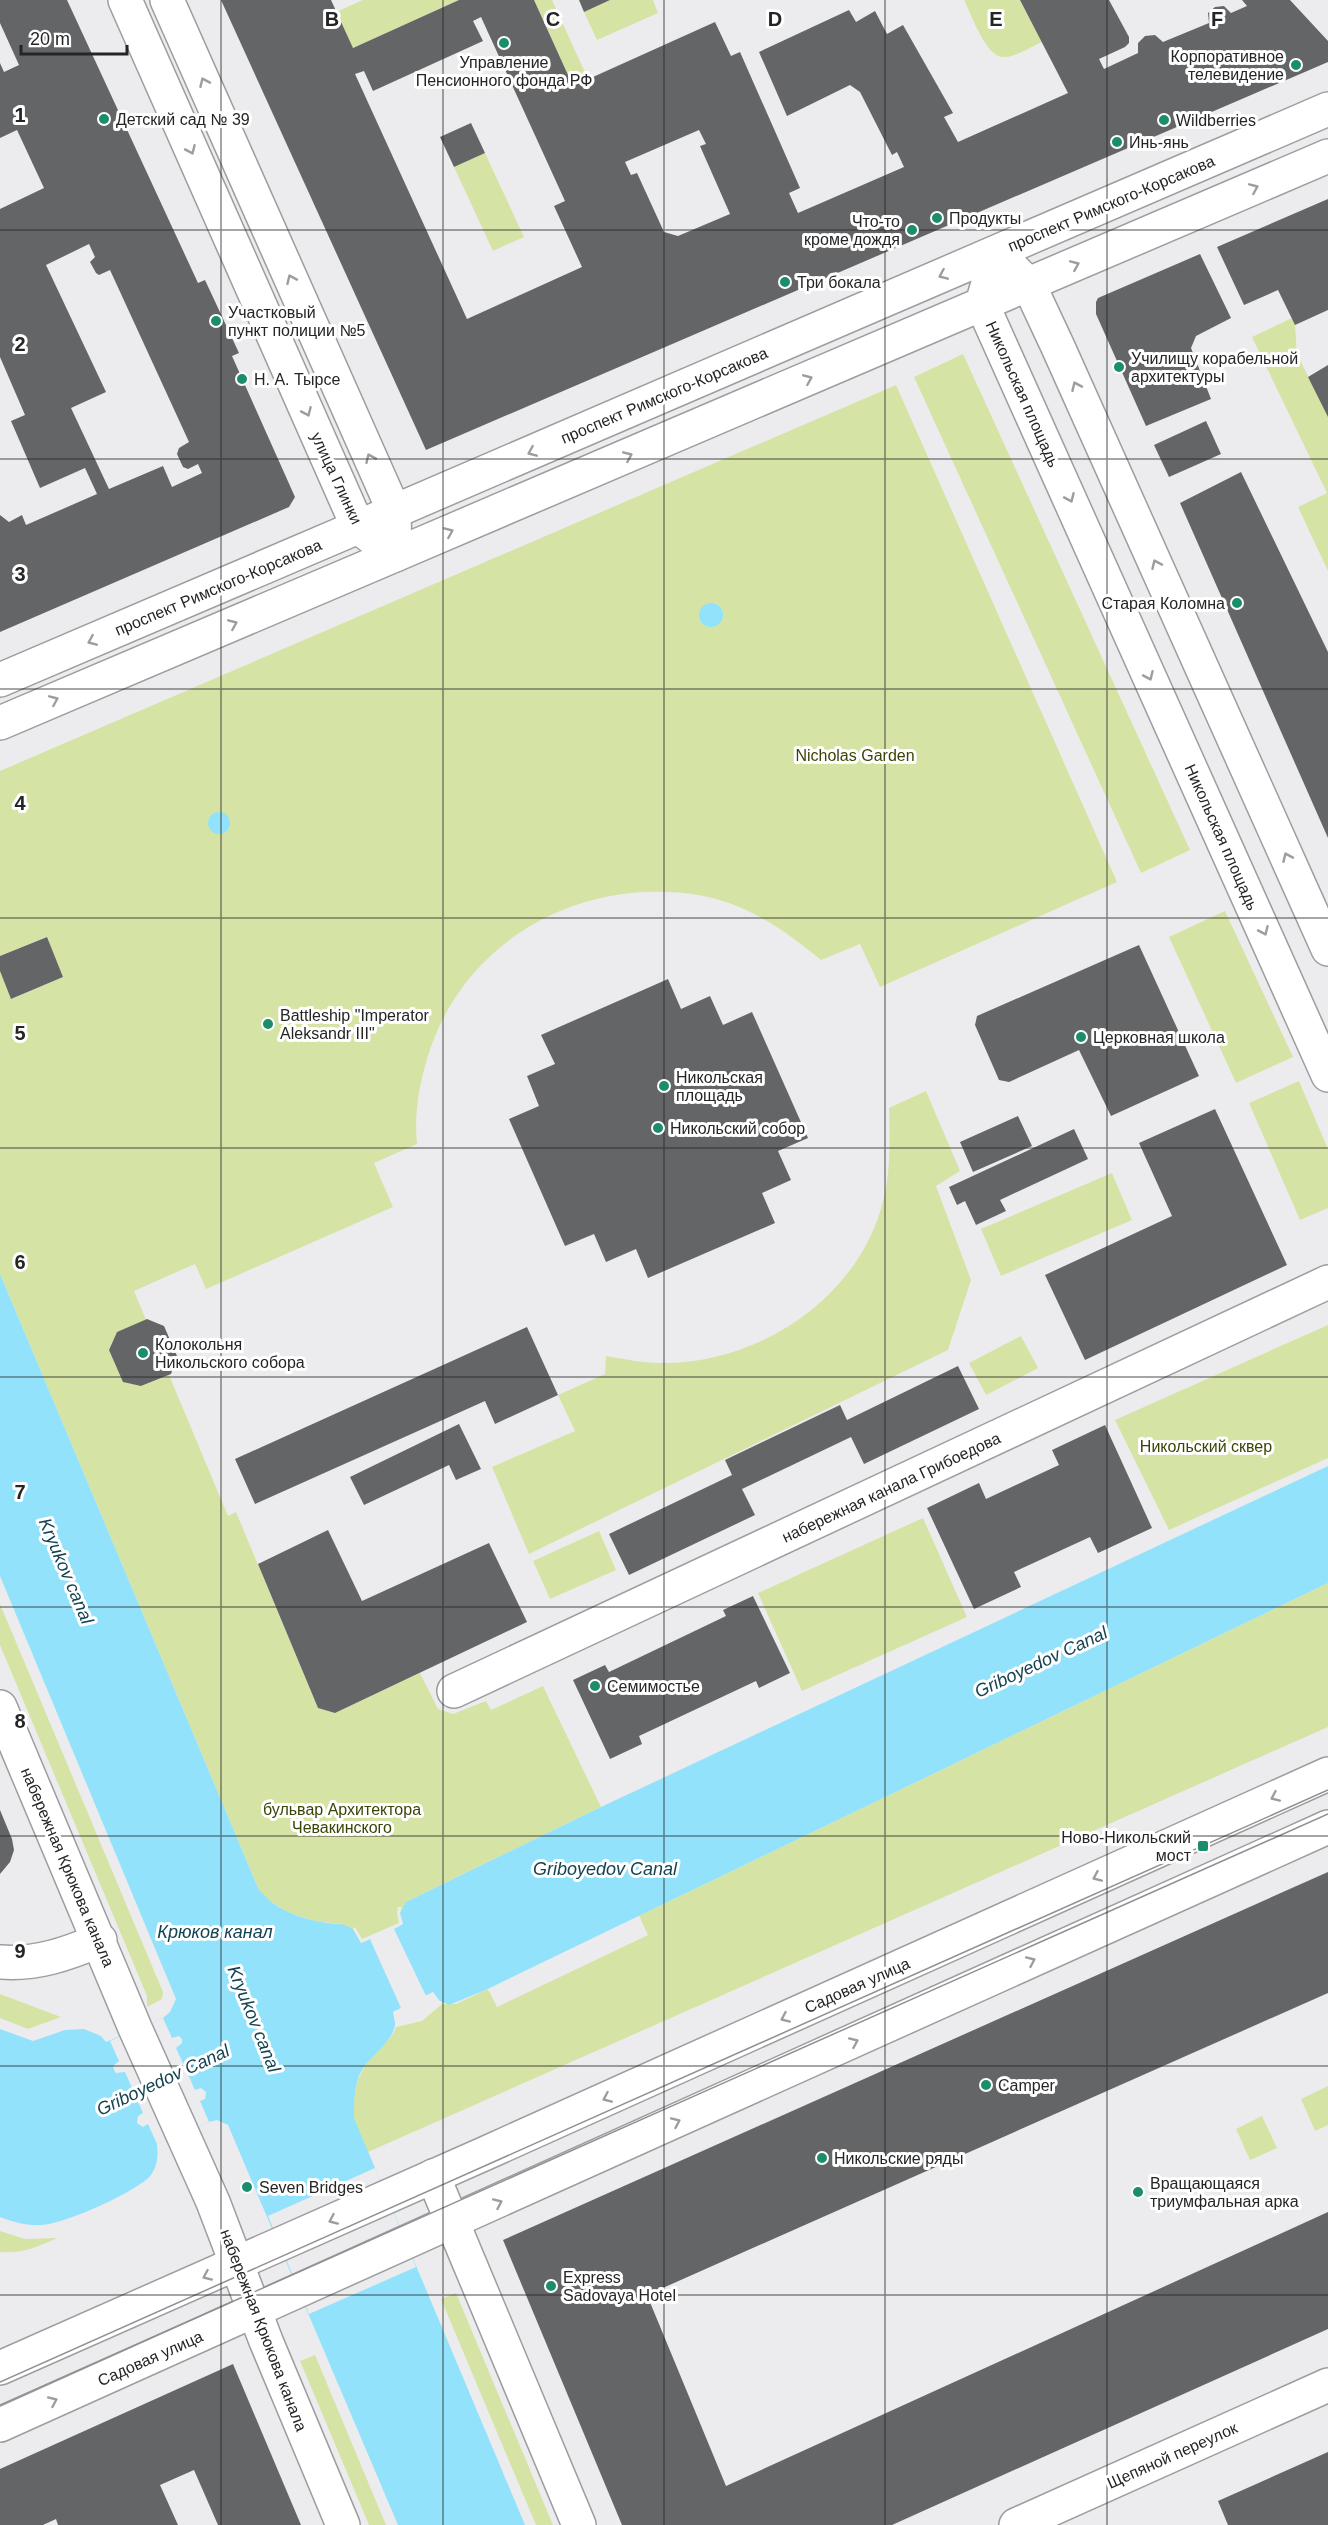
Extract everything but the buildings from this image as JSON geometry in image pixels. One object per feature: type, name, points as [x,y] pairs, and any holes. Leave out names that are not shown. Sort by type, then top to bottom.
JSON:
[{"type":"street","name":"улица Глинки","points":[[124,0],[358,527],[395,555]]},
{"type":"street","points":[[167,0],[394,511],[395,555]]},
{"type":"street","name":"проспект Римского-Корсакова","points":[[0,680],[1328,109]]},
{"type":"street","points":[[0,723],[1328,156]]},
{"type":"street","points":[[996,252],[1029,285],[1328,949]]},
{"type":"street","name":"Никольская площадь","points":[[996,252],[982,304],[1328,1075]]},
{"type":"street","name":"набережная канала Грибоедова","points":[[454,1691],[1328,1282]]},
{"type":"street","name":"набережная Крюкова канала","points":[[0,1707],[100,1940],[135,2028],[184,2135],[343,2525]]},
{"type":"street","name":"Садовая улица","points":[[237,2263],[1328,1774]]},
{"type":"street","points":[[453,2223],[1328,1827]]},
{"type":"street","points":[[0,1962],[19,1964],[48,1960],[100,1940]]},
{"type":"street","points":[[433,2176],[579,2525]]},
{"type":"street","name":"Садовая улица","points":[[0,2425],[453,2223]]},
{"type":"street","points":[[1,2366],[237,2263]]},
{"type":"street","name":"Щепяной переулок","points":[[1016,2525],[1328,2385]]},
{"type":"green space","points":[[363,0],[459,0],[353,48],[336,12]]},
{"type":"green space","points":[[534,0],[552,0],[588,79],[573,86]]},
{"type":"green space","points":[[610,0],[653,0],[658,13],[597,40],[584,12]]},
{"type":"green space","points":[[964,0],[1020,0],[1042,42],[1012,56],[996,55],[985,42]]},
{"type":"green space","points":[[485,153],[524,237],[493,251],[454,167]]},
{"type":"green space","points":[[1292,318],[1295,325],[1297,354],[1328,416],[1328,571],[1298,507],[1327,493],[1252,337]]},
{"type":"green space","points":[[963,354],[1190,850],[1141,873],[914,377]]},
{"type":"green space","name":"Nicholas Garden","points":[[896,385],[1117,882],[880,987],[860,944],[821,960],[764,919],[716,899],[698,895],[654,892],[610,896],[569,907],[531,926],[497,950],[467,981],[444,1017],[427,1059],[422,1080],[417,1111],[417,1144],[374,1163],[393,1207],[206,1289],[195,1264],[134,1291],[146,1320],[117,1332],[109,1350],[124,1382],[142,1386],[169,1375],[228,1516],[236,1512],[318,1708],[335,1713],[420,1673],[438,1709],[453,1714],[486,1701],[491,1710],[543,1686],[601,1807],[406,1902],[403,1924],[361,1943],[341,1924],[315,1921],[289,1913],[265,1898],[258,1888],[0,1274],[0,971],[12,999],[63,977],[46,937],[0,956],[0,771]]},
{"type":"green space","points":[[1225,911],[1293,1057],[1236,1083],[1169,937]]},
{"type":"green space","points":[[1299,1081],[1328,1149],[1328,1208],[1300,1220],[1249,1103]]},
{"type":"green space","points":[[926,1091],[960,1171],[936,1186],[971,1280],[948,1350],[529,1554],[492,1467],[575,1431],[558,1395],[605,1374],[606,1356],[661,1363],[696,1361],[730,1353],[764,1340],[795,1322],[822,1300],[847,1275],[866,1245],[880,1212],[888,1173],[889,1108]]},
{"type":"green space","points":[[1112,1173],[1132,1220],[1001,1276],[981,1229]]},
{"type":"green space","name":"Никольский сквер","points":[[1328,1325],[1328,1458],[1169,1530],[1115,1420]]},
{"type":"green space","points":[[1021,1336],[1038,1368],[986,1395],[969,1363]]},
{"type":"green space","points":[[923,1518],[967,1617],[802,1691],[758,1593]]},
{"type":"green space","points":[[599,1531],[616,1570],[550,1599],[533,1561]]},
{"type":"green space","points":[[1328,1583],[1328,1727],[368,2152],[354,2117],[355,2090],[365,2066],[396,2027],[422,2021],[442,2004],[456,2004],[488,1989],[497,2007],[648,1935],[639,1916]]},
{"type":"green space","points":[[0,1604],[163,1992],[162,1999],[147,2007],[147,1996],[0,1645]]},
{"type":"green space","points":[[0,1994],[61,2017],[28,2029],[0,2018]]},
{"type":"green space","points":[[1328,2086],[1328,2125],[1315,2131],[1301,2099]]},
{"type":"green space","points":[[1262,2116],[1277,2148],[1250,2160],[1236,2129]]},
{"type":"green space","points":[[0,2231],[25,2239],[57,2238],[29,2249],[0,2252]]},
{"type":"green space","points":[[456,2293],[553,2525],[536,2525],[441,2299]]},
{"type":"green space","points":[[315,2355],[386,2525],[369,2525],[300,2361]]},
{"type":"water","points":[[711,603],[719,607],[723,615],[719,623],[711,627],[703,623],[699,615],[703,607]]},
{"type":"water","points":[[215,812],[223,812],[230,819],[230,827],[223,834],[215,834],[208,827],[208,819]]},
{"type":"water","points":[[0,1274],[258,1888],[264,1896],[289,1912],[308,1919],[348,1926],[356,1932],[361,1943],[402,1924],[400,1913],[406,1902],[601,1807],[1328,1466],[1328,1583],[488,1989],[449,2005],[438,2000],[433,1992],[393,2012],[395,2022],[390,2038],[364,2067],[359,2076],[355,2091],[354,2118],[525,2525],[398,2525],[228,2125],[217,2120],[209,2122],[157,2144],[155,2167],[144,2182],[82,2213],[51,2224],[41,2225],[25,2224],[0,2217],[0,2029],[33,2041],[65,2030],[84,2029],[101,2036],[106,2042],[163,2018],[170,2012],[176,1999],[0,1576]]},
{"type":"pier","points":[[398,1907],[402,1907],[400,1913],[403,1924],[394,1929],[426,1996],[433,1992],[442,2004],[440,2006],[432,1996],[397,2014],[399,2026],[396,2027],[393,2012],[401,2008],[370,1939],[361,1943],[353,1929],[355,1927],[362,1939],[399,1923]]},
{"type":"pier","points":[[639,1916],[641,1919],[489,1992],[488,1989]]},
{"type":"pier","points":[[163,2018],[172,2038],[179,2036],[182,2039],[182,2043],[176,2048],[195,2090],[201,2088],[206,2092],[205,2099],[200,2101],[209,2122],[157,2144],[148,2124],[143,2127],[137,2123],[138,2116],[143,2113],[125,2072],[116,2073],[114,2070],[113,2066],[119,2061],[110,2041]]},
{"type":"pier","points":[[375,2168],[416,2267],[309,2314],[268,2216]]},
{"type":"tram line","points":[[0,2382],[1328,1790]]},
{"type":"tram line","points":[[0,2405],[1328,1814]]},
{"type":"place","name":"Управление Пенсионного фонда РФ","points":[[504,43]]},
{"type":"place","name":"Корпоративное телевидение","points":[[1296,65]]},
{"type":"place","name":"Детский сад № 39","points":[[104,119]]},
{"type":"place","name":"Wildberries","points":[[1164,120]]},
{"type":"place","name":"Инь-янь","points":[[1117,142]]},
{"type":"place","name":"Продукты","points":[[937,218]]},
{"type":"place","name":"Что-то кроме дождя","points":[[912,230]]},
{"type":"place","name":"Три бокала","points":[[785,282]]},
{"type":"place","name":"Участковый пункт полиции №5","points":[[216,321]]},
{"type":"place","name":"Училищу корабельной архитектуры","points":[[1119,367]]},
{"type":"place","name":"Н. А. Тырсе","points":[[242,379]]},
{"type":"place","name":"Старая Коломна","points":[[1237,603]]},
{"type":"place","name":"Battleship \"Imperator Aleksandr III\"","points":[[268,1024]]},
{"type":"place","name":"Церковная школа","points":[[1081,1037]]},
{"type":"place","name":"Никольская площадь","points":[[664,1086]]},
{"type":"place","name":"Никольский собор","points":[[658,1128]]},
{"type":"place","name":"Колокольня Никольского собора","points":[[143,1353]]},
{"type":"place","name":"Семимостье","points":[[595,1686]]},
{"type":"place","name":"Ново-Никольский мост","points":[[1203,1846]]},
{"type":"place","name":"Camper","points":[[986,2085]]},
{"type":"place","name":"Никольские ряды","points":[[822,2158]]},
{"type":"place","name":"Seven Bridges","points":[[247,2187]]},
{"type":"place","name":"Вращающаяся триумфальная арка","points":[[1138,2192]]},
{"type":"place","name":"Express Sadovaya Hotel","points":[[551,2286]]},
{"type":"water label","name":"Kryukov canal","points":[[66,1571]]},
{"type":"water label","name":"Griboyedov Canal","points":[[1041,1662]]},
{"type":"water label","name":"Griboyedov Canal","points":[[605,1869]]},
{"type":"water label","name":"Крюков канал","points":[[215,1932]]},
{"type":"water label","name":"Kryukov canal","points":[[254,2019]]},
{"type":"water label","name":"Griboyedov Canal","points":[[163,2080]]},
{"type":"park label","name":"бульвар Архитектора Чевакинского","points":[[342,1818]]}]
